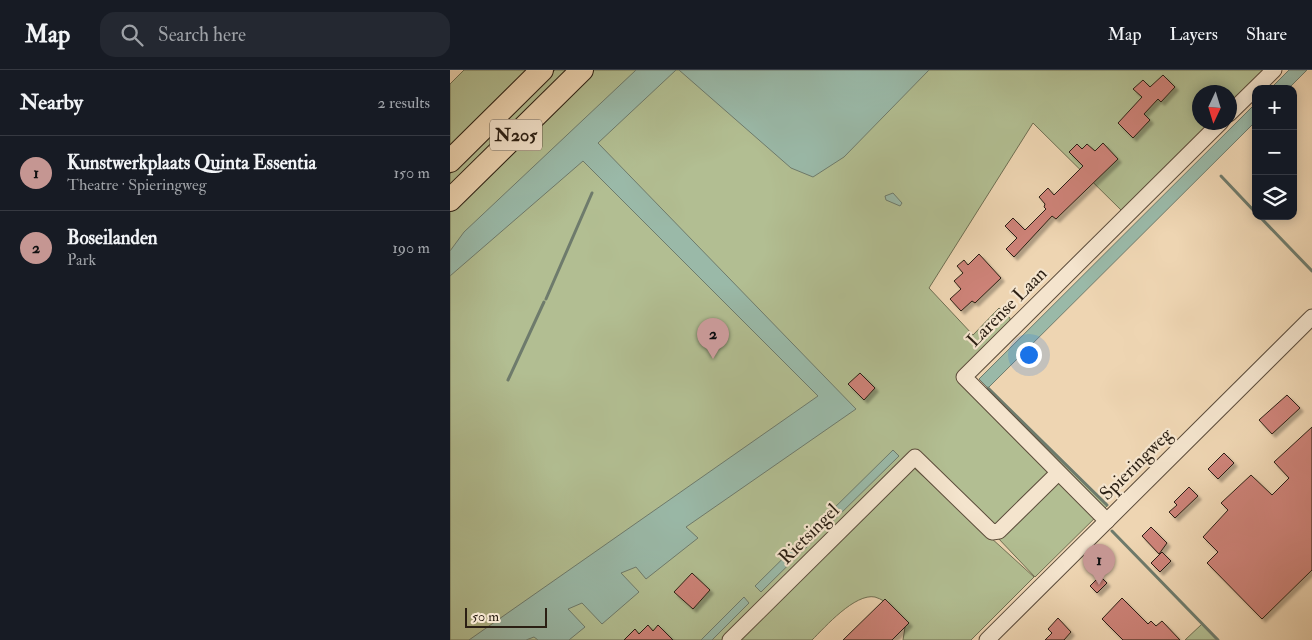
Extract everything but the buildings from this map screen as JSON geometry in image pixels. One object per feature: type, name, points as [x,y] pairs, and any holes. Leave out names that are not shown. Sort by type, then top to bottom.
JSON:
[{"type":"highway","name":"N205","points":[[450,161],[542,70]]},
{"type":"highway","name":"N205","points":[[450,200],[582,70]]},
{"type":"street","points":[[1237,107],[1274,70]]},
{"type":"street","name":"Larense Laan","points":[[1107,521],[964,378],[1213,130]]},
{"type":"street","name":"Spieringweg","points":[[987,640],[1312,316]]},
{"type":"street","name":"Rietsingel","points":[[730,640],[915,457],[992,532],[999,532],[1058,473]]},
{"type":"shaded area","points":[[464,70],[532,70],[450,152],[450,84]]},
{"type":"shaded area","points":[[555,70],[572,70],[450,194],[450,174]]},
{"type":"shaded area","points":[[590,70],[1267,70],[1237,100],[1237,85],[1192,85],[1192,130],[1207,130],[1123,212],[1033,123],[929,288],[973,335],[999,308],[1010,318],[1010,325],[966,369],[1107,506],[1035,577],[921,457],[731,640],[450,640],[450,204]]},
{"type":"shaded area","points":[[636,70],[676,70],[598,143],[856,409],[686,527],[698,538],[646,579],[636,567],[621,573],[639,592],[602,624],[582,603],[568,609],[585,627],[569,640],[538,640],[534,637],[526,640],[469,640],[818,396],[583,161],[450,276],[450,251],[464,232]]},
{"type":"shaded area","points":[[679,70],[929,70],[844,157],[813,177],[791,168]]},
{"type":"shaded area","points":[[1289,70],[1307,70],[1292,85],[1274,85]]},
{"type":"shaded area","points":[[1252,107],[1252,125],[988,388],[979,379],[1229,130],[1237,130],[1237,122]]},
{"type":"shaded area","points":[[893,193],[902,203],[900,206],[886,200],[885,196]]},
{"type":"shaded area","points":[[893,450],[899,456],[761,592],[755,586]]},
{"type":"shaded area","points":[[913,467],[1034,577],[971,640],[903,640],[906,621],[880,599],[867,597],[850,605],[841,612],[812,640],[737,640]]},
{"type":"shaded area","points":[[744,597],[749,603],[712,640],[701,640]]},
{"type":"shaded area","points":[[1202,624],[1218,640],[1185,640]]},
{"type":"waterway","points":[[1221,176],[1252,209]]},
{"type":"waterway","points":[[546,299],[592,193]]},
{"type":"waterway","points":[[1263,220],[1312,271]]},
{"type":"waterway","points":[[508,380],[544,302]]},
{"type":"waterway","points":[[988,388],[1107,505]]},
{"type":"waterway","points":[[1112,531],[1218,640]]},
{"type":"place","name":"Boseilanden","points":[[713,359]]},
{"type":"place","name":"Kunstwerkplaats Quinta Essentia","points":[[1099,585]]}]
